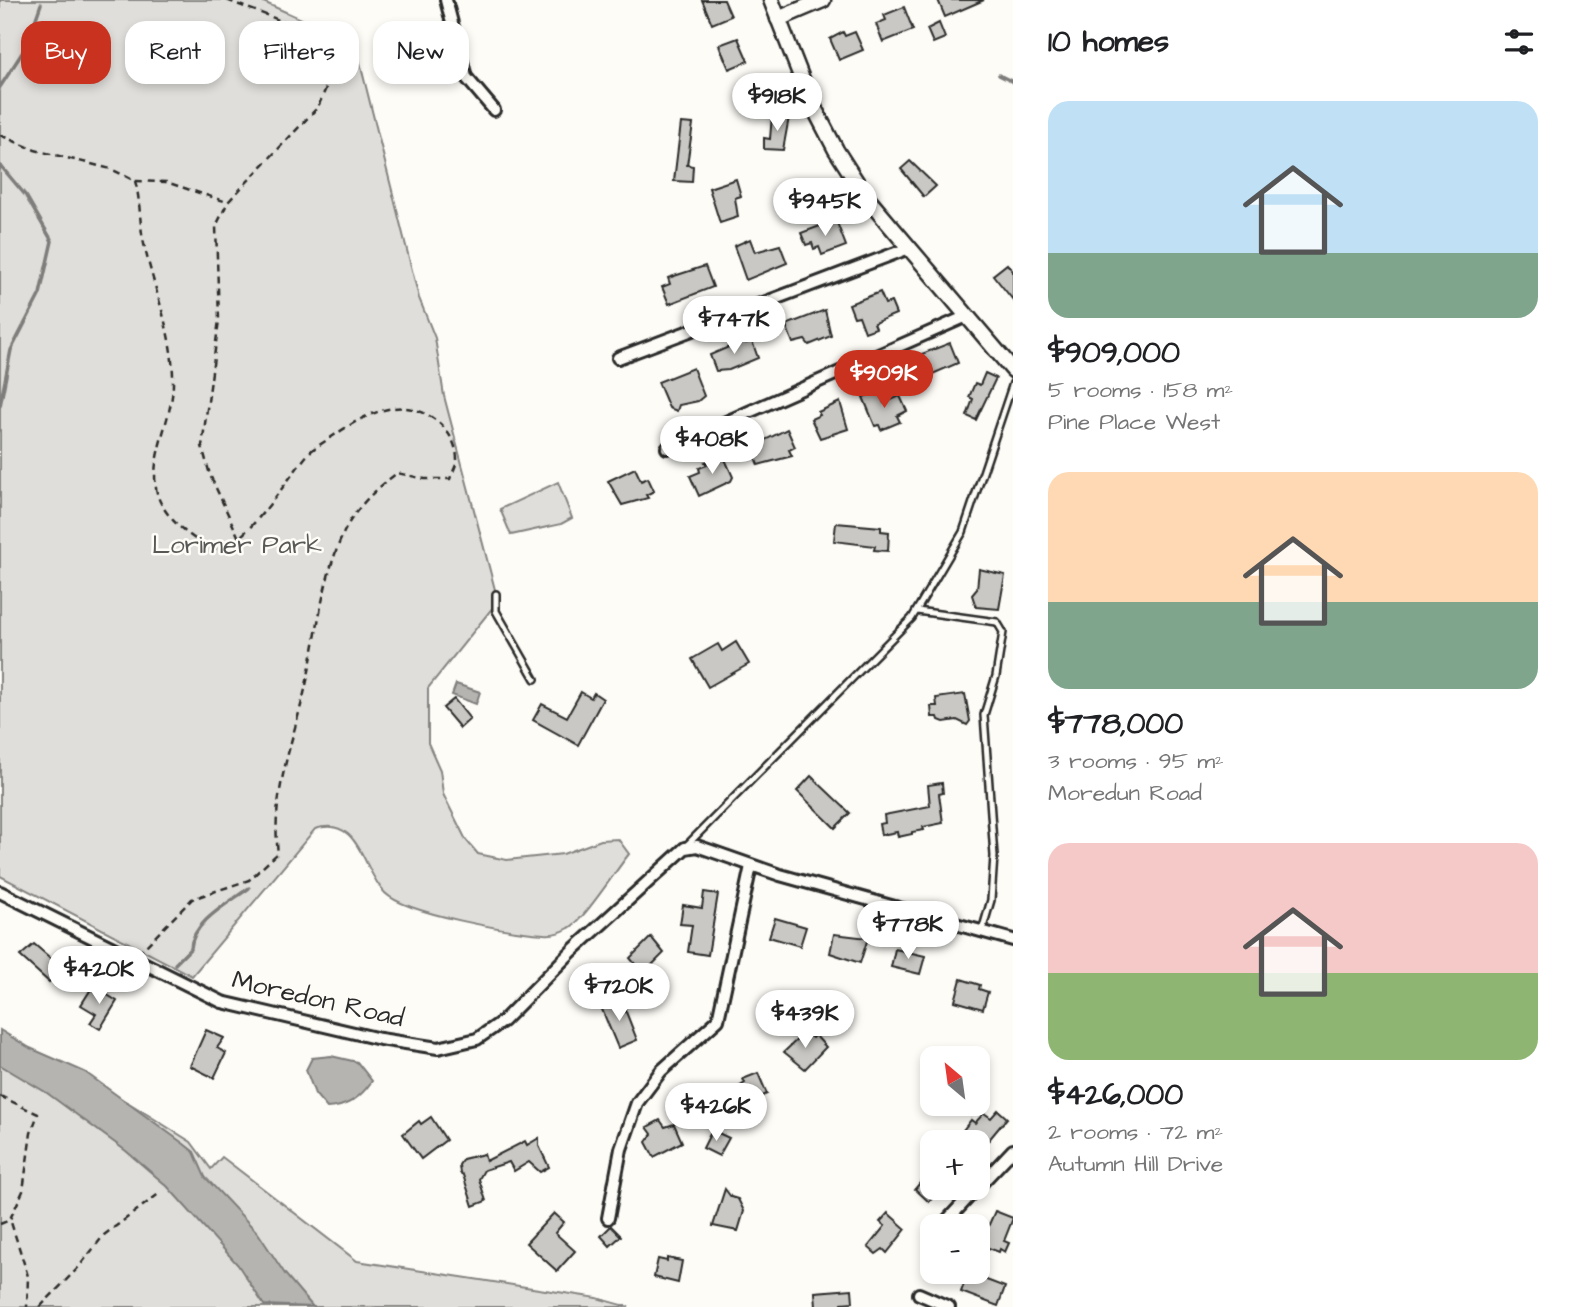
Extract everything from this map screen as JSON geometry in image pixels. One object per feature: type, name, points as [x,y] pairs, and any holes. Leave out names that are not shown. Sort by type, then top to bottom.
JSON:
[{"type":"street","points":[[446,0],[466,77],[494,110]]},
{"type":"street","points":[[771,0],[811,102],[836,150],[866,197],[1013,370]]},
{"type":"street","points":[[778,19],[823,0]]},
{"type":"street","points":[[618,358],[909,248]]},
{"type":"street","points":[[667,448],[967,316]]},
{"type":"street","points":[[685,848],[696,846],[751,866],[1013,940]]},
{"type":"street","name":"Moredon Road","points":[[0,892],[222,1002],[380,1039],[439,1048],[477,1039],[503,1021],[572,951],[685,848]]},
{"type":"street","points":[[608,1218],[621,1149],[637,1103],[661,1071],[718,1020],[751,866]]},
{"type":"street","points":[[990,1175],[1013,1150]]},
{"type":"street","points":[[953,1214],[967,1200]]},
{"type":"street","points":[[919,1294],[949,1307]]},
{"type":"lane","points":[[685,848],[810,724],[917,611],[963,532],[1013,383]]},
{"type":"lane","points":[[496,594],[496,611],[535,679]]},
{"type":"lane","points":[[917,611],[997,622],[1003,632],[996,676],[984,715],[994,856],[991,901],[982,931]]},
{"type":"path","points":[[227,0],[318,38],[331,50],[336,64],[318,107],[228,202],[221,213],[214,236],[219,320],[202,446],[210,475],[239,538]]},
{"type":"path","points":[[0,135],[35,150],[104,167],[135,181],[166,182],[228,202]]},
{"type":"path","points":[[135,181],[139,195],[141,229],[164,316],[173,382],[158,460],[157,493],[179,525],[208,547],[224,548],[239,538],[311,451],[358,419],[396,407],[429,413],[451,436],[457,460],[450,478],[425,479],[397,473],[370,493],[345,530],[328,578],[308,678],[289,746],[275,833],[278,853],[249,880],[192,898],[135,957]]},
{"type":"path","points":[[0,1096],[38,1114],[31,1133],[23,1191],[10,1219],[0,1224]]},
{"type":"path","points":[[40,1307],[104,1235],[160,1193]]},
{"type":"path","points":[[10,1219],[28,1276],[27,1307]]},
{"type":"green space","name":"Lorimer Park","points":[[0,0],[259,0],[306,21],[239,21],[239,84],[359,84],[359,59],[419,298],[435,338],[444,396],[498,601],[428,688],[428,743],[440,770],[443,794],[466,840],[478,854],[507,860],[563,854],[601,840],[618,839],[629,854],[575,923],[557,933],[547,934],[461,921],[397,901],[377,883],[351,837],[342,830],[330,827],[315,829],[192,976],[0,876]]},
{"type":"green space","points":[[558,482],[572,518],[561,524],[511,535],[500,509]]},
{"type":"green space","points":[[0,1038],[129,1103],[191,1142],[211,1169],[222,1157],[357,1261],[597,1298],[629,1307],[0,1307]]},
{"type":"shaded area","points":[[456,684],[480,692],[476,704],[452,695]]},
{"type":"shaded area","points":[[0,1030],[30,1048],[85,1072],[194,1152],[205,1177],[258,1233],[285,1274],[313,1307],[264,1305],[238,1265],[167,1186],[126,1151],[47,1093],[0,1065]]},
{"type":"shaded area","points":[[331,1056],[357,1062],[372,1081],[353,1100],[341,1106],[327,1108],[315,1094],[306,1070],[312,1058]]},
{"type":"building","points":[[702,0],[724,0],[731,16],[712,24]]},
{"type":"building","points":[[938,0],[984,0],[945,17]]},
{"type":"building","points":[[904,7],[913,30],[883,42],[876,24],[886,20],[884,15]]},
{"type":"building","points":[[939,23],[945,38],[933,43],[927,29]]},
{"type":"building","points":[[843,32],[845,36],[855,32],[863,50],[839,60],[830,39]]},
{"type":"building","points":[[738,38],[748,61],[729,69],[719,45]]},
{"type":"building","points":[[772,115],[789,117],[783,150],[764,149],[764,138],[770,139]]},
{"type":"building","points":[[681,123],[693,124],[687,165],[693,166],[692,182],[674,181]]},
{"type":"building","points":[[910,161],[936,186],[924,197],[901,169]]},
{"type":"building","points":[[736,179],[741,196],[735,198],[738,217],[720,223],[709,188]]},
{"type":"building","points":[[836,220],[846,246],[822,255],[819,247],[814,249],[812,243],[806,245],[801,233]]},
{"type":"building","points":[[750,239],[755,252],[780,245],[787,263],[746,280],[734,246]]},
{"type":"building","points":[[1007,264],[1013,271],[1013,300],[993,275]]},
{"type":"building","points":[[705,266],[713,287],[669,304],[662,287],[670,284],[668,278]]},
{"type":"building","points":[[880,292],[885,304],[891,302],[896,314],[874,323],[876,328],[865,332],[859,316],[854,317],[849,304]]},
{"type":"building","points":[[825,310],[831,336],[809,345],[805,340],[793,343],[786,325]]},
{"type":"building","points":[[745,340],[746,343],[752,341],[758,358],[729,370],[716,371],[710,355]]},
{"type":"building","points":[[950,343],[958,363],[928,376],[919,355]]},
{"type":"building","points":[[693,368],[704,396],[698,401],[679,405],[677,411],[669,408],[658,382]]},
{"type":"building","points":[[985,373],[996,378],[976,420],[967,416],[973,399],[969,397],[975,383],[980,385]]},
{"type":"building","points":[[879,391],[884,403],[900,396],[907,411],[897,416],[900,422],[881,430],[879,425],[875,426],[863,397]]},
{"type":"building","points":[[840,402],[848,429],[820,438],[811,419],[820,415],[818,412]]},
{"type":"building","points":[[787,429],[795,447],[789,450],[792,456],[758,465],[751,447]]},
{"type":"building","points":[[724,457],[733,477],[731,481],[699,496],[690,476],[700,472],[699,468],[707,465],[705,462]]},
{"type":"building","points":[[635,468],[641,481],[648,478],[654,491],[646,495],[648,498],[622,505],[608,481]]},
{"type":"building","points":[[836,523],[881,527],[881,531],[889,532],[888,551],[874,550],[875,546],[834,541]]},
{"type":"building","points":[[979,569],[1005,575],[999,609],[976,607],[972,595],[977,589]]},
{"type":"building","points":[[736,642],[749,664],[708,687],[692,659],[718,644],[722,651]]},
{"type":"building","points":[[581,692],[591,698],[594,693],[603,699],[578,745],[533,720],[542,704],[567,717]]},
{"type":"building","points":[[965,694],[970,721],[967,725],[957,720],[944,722],[938,717],[932,717],[931,706],[937,706],[936,698]]},
{"type":"building","points":[[454,699],[470,719],[460,728],[443,708]]},
{"type":"building","points":[[811,776],[850,813],[835,828],[797,791]]},
{"type":"building","points":[[942,783],[943,793],[939,794],[943,823],[923,827],[924,830],[898,837],[897,832],[881,835],[879,824],[885,823],[884,815],[930,806],[928,785]]},
{"type":"building","points":[[704,892],[718,894],[708,955],[688,952],[692,925],[680,924],[683,905],[702,908]]},
{"type":"building","points":[[775,918],[806,927],[800,946],[769,937]]},
{"type":"building","points":[[834,934],[868,938],[860,963],[830,953]]},
{"type":"building","points":[[651,937],[664,953],[643,974],[630,958]]},
{"type":"building","points":[[34,944],[62,968],[49,982],[20,956]]},
{"type":"building","points":[[895,949],[925,956],[920,974],[891,967]]},
{"type":"building","points":[[961,979],[980,985],[979,989],[988,992],[983,1009],[955,1001]]},
{"type":"building","points":[[93,986],[117,1001],[100,1029],[90,1023],[96,1014],[81,1005]]},
{"type":"building","points":[[621,999],[637,1040],[618,1048],[601,1007]]},
{"type":"building","points":[[206,1030],[224,1038],[217,1048],[226,1053],[214,1078],[190,1066]]},
{"type":"building","points":[[805,1032],[812,1038],[815,1035],[826,1047],[805,1069],[784,1052]]},
{"type":"building","points":[[758,1073],[767,1094],[732,1109],[726,1095],[745,1083],[743,1079]]},
{"type":"building","points":[[998,1110],[1007,1118],[990,1139],[990,1130],[963,1130],[971,1120],[975,1123],[981,1116],[991,1118]]},
{"type":"building","points":[[431,1117],[446,1140],[421,1159],[403,1134],[419,1121],[421,1124]]},
{"type":"building","points":[[660,1120],[665,1127],[674,1124],[682,1142],[654,1157],[646,1142],[652,1134],[647,1127]]},
{"type":"building","points":[[712,1130],[729,1138],[719,1156],[703,1148]]},
{"type":"building","points":[[539,1138],[539,1146],[549,1167],[540,1172],[529,1162],[514,1171],[509,1162],[484,1170],[479,1179],[486,1201],[473,1206],[460,1173],[459,1165],[463,1159],[484,1154],[486,1161],[525,1141],[527,1145]]},
{"type":"building","points":[[725,1189],[731,1197],[738,1199],[744,1211],[738,1231],[713,1226]]},
{"type":"building","points":[[995,1211],[1013,1218],[1004,1241],[1009,1243],[1005,1252],[990,1249],[990,1222]]},
{"type":"building","points":[[554,1213],[564,1222],[555,1233],[575,1251],[557,1271],[526,1243]]},
{"type":"building","points":[[888,1213],[906,1229],[887,1253],[883,1249],[876,1254],[868,1247],[885,1226],[880,1222]]},
{"type":"building","points":[[611,1226],[621,1236],[610,1246],[601,1236]]},
{"type":"building","points":[[667,1258],[682,1261],[678,1283],[654,1277],[658,1259],[667,1261]]},
{"type":"building","points":[[990,1281],[1005,1287],[998,1306],[961,1292],[964,1284],[990,1284]]},
{"type":"building","points":[[852,1289],[853,1302],[842,1303],[842,1307],[816,1307],[815,1292]]},
{"type":"waterway","points":[[0,87],[26,47],[41,4]]},
{"type":"waterway","points":[[999,75],[1013,82]]},
{"type":"waterway","points":[[0,165],[26,196],[52,241],[40,294],[11,350],[0,406]]},
{"type":"waterway","points":[[175,964],[191,948],[193,939],[205,922],[249,888]]}]
